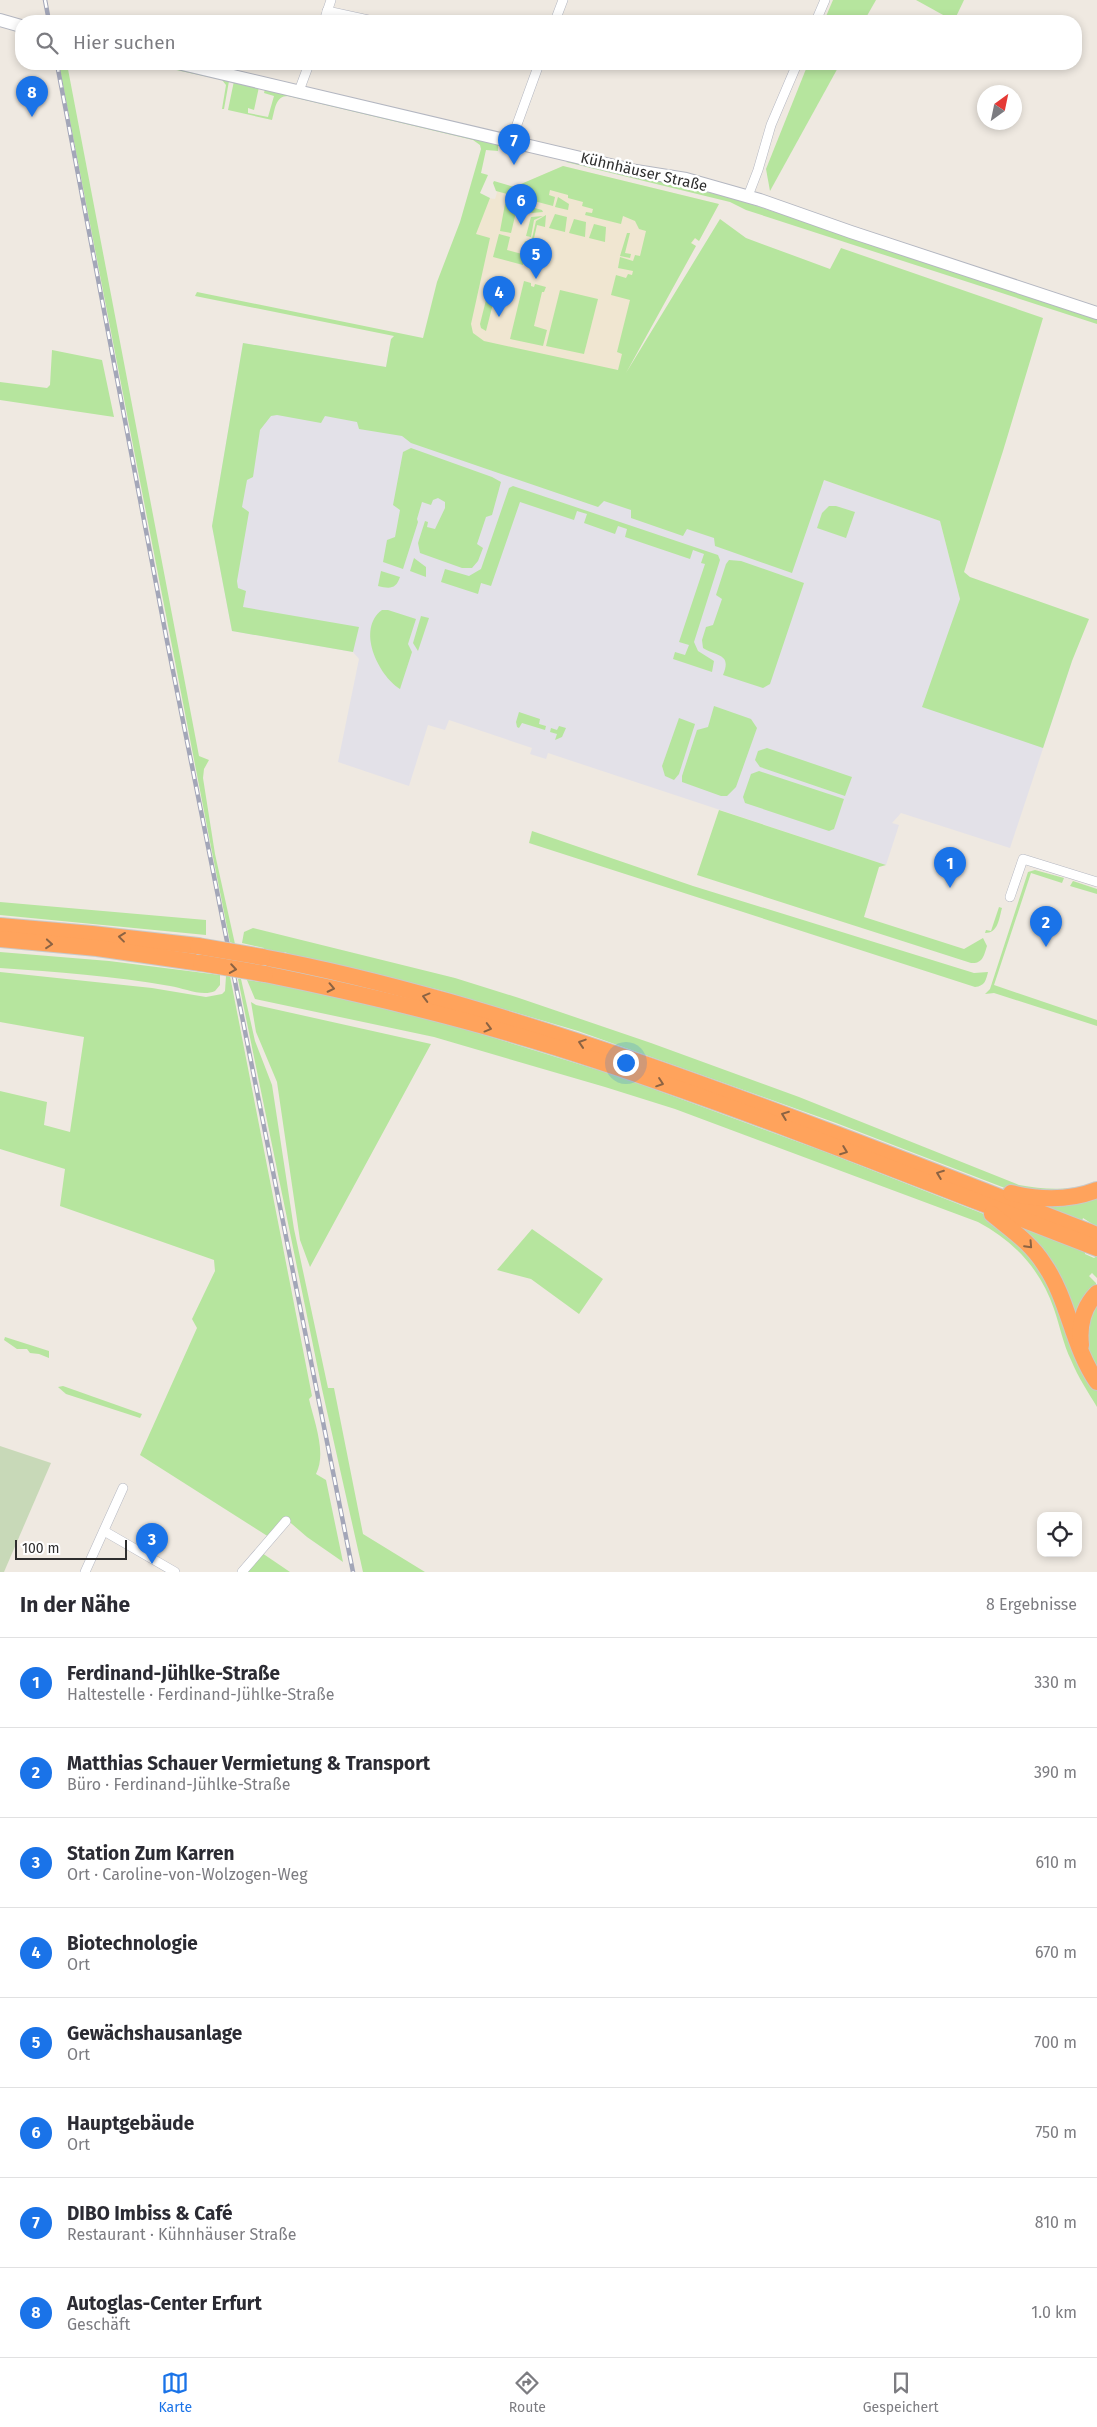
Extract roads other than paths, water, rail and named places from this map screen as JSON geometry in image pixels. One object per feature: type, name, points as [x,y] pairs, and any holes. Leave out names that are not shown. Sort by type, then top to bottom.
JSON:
[{"type":"highway","points":[[0,926],[198,946],[262,957],[382,985],[517,1022],[724,1092],[982,1197],[1097,1248]]},
{"type":"highway","points":[[0,939],[97,948],[201,963],[265,974],[388,1000],[596,1060],[982,1197],[1097,1235]]},
{"type":"highway","points":[[982,1197],[1044,1199],[1078,1195],[1097,1190]]},
{"type":"highway","points":[[982,1197],[1026,1241],[1045,1265],[1062,1298],[1073,1335],[1083,1359],[1097,1382]]},
{"type":"highway","points":[[1083,1359],[1080,1332],[1081,1321],[1088,1304],[1097,1293]]},
{"type":"street","points":[[326,15],[331,0]]},
{"type":"street","points":[[557,15],[563,0]]},
{"type":"street","points":[[819,15],[825,0]]},
{"type":"street","points":[[327,11],[345,15]]},
{"type":"street","points":[[0,20],[15,24]]},
{"type":"street","name":"Kühnhäuser Straße","points":[[208,70],[748,196],[1097,313]]},
{"type":"street","points":[[299,91],[307,70]]},
{"type":"street","points":[[512,141],[537,70]]},
{"type":"street","points":[[748,196],[758,170],[771,125],[795,70]]},
{"type":"street","points":[[1010,897],[1023,859],[1097,882]]},
{"type":"street","points":[[85,1572],[123,1488]]},
{"type":"street","points":[[242,1572],[286,1521]]},
{"type":"street","points":[[104,1531],[175,1572]]},
{"type":"railway","points":[[45,0],[48,15]]},
{"type":"railway","points":[[58,70],[167,641],[353,1572]]},
{"type":"place","name":"Autoglas-Center Erfurt","points":[[32,117]]},
{"type":"place","name":"DIBO Imbiss & Café","points":[[514,165]]},
{"type":"place","name":"Hauptgebäude","points":[[521,225]]},
{"type":"place","name":"Gewächshausanlage","points":[[536,279]]},
{"type":"place","name":"Biotechnologie","points":[[499,317]]},
{"type":"place","name":"Ferdinand-Jühlke-Straße","points":[[950,888]]},
{"type":"place","name":"Matthias Schauer Vermietung & Transport","points":[[1046,947]]},
{"type":"place","name":"Station Zum Karren","points":[[152,1564]]}]
